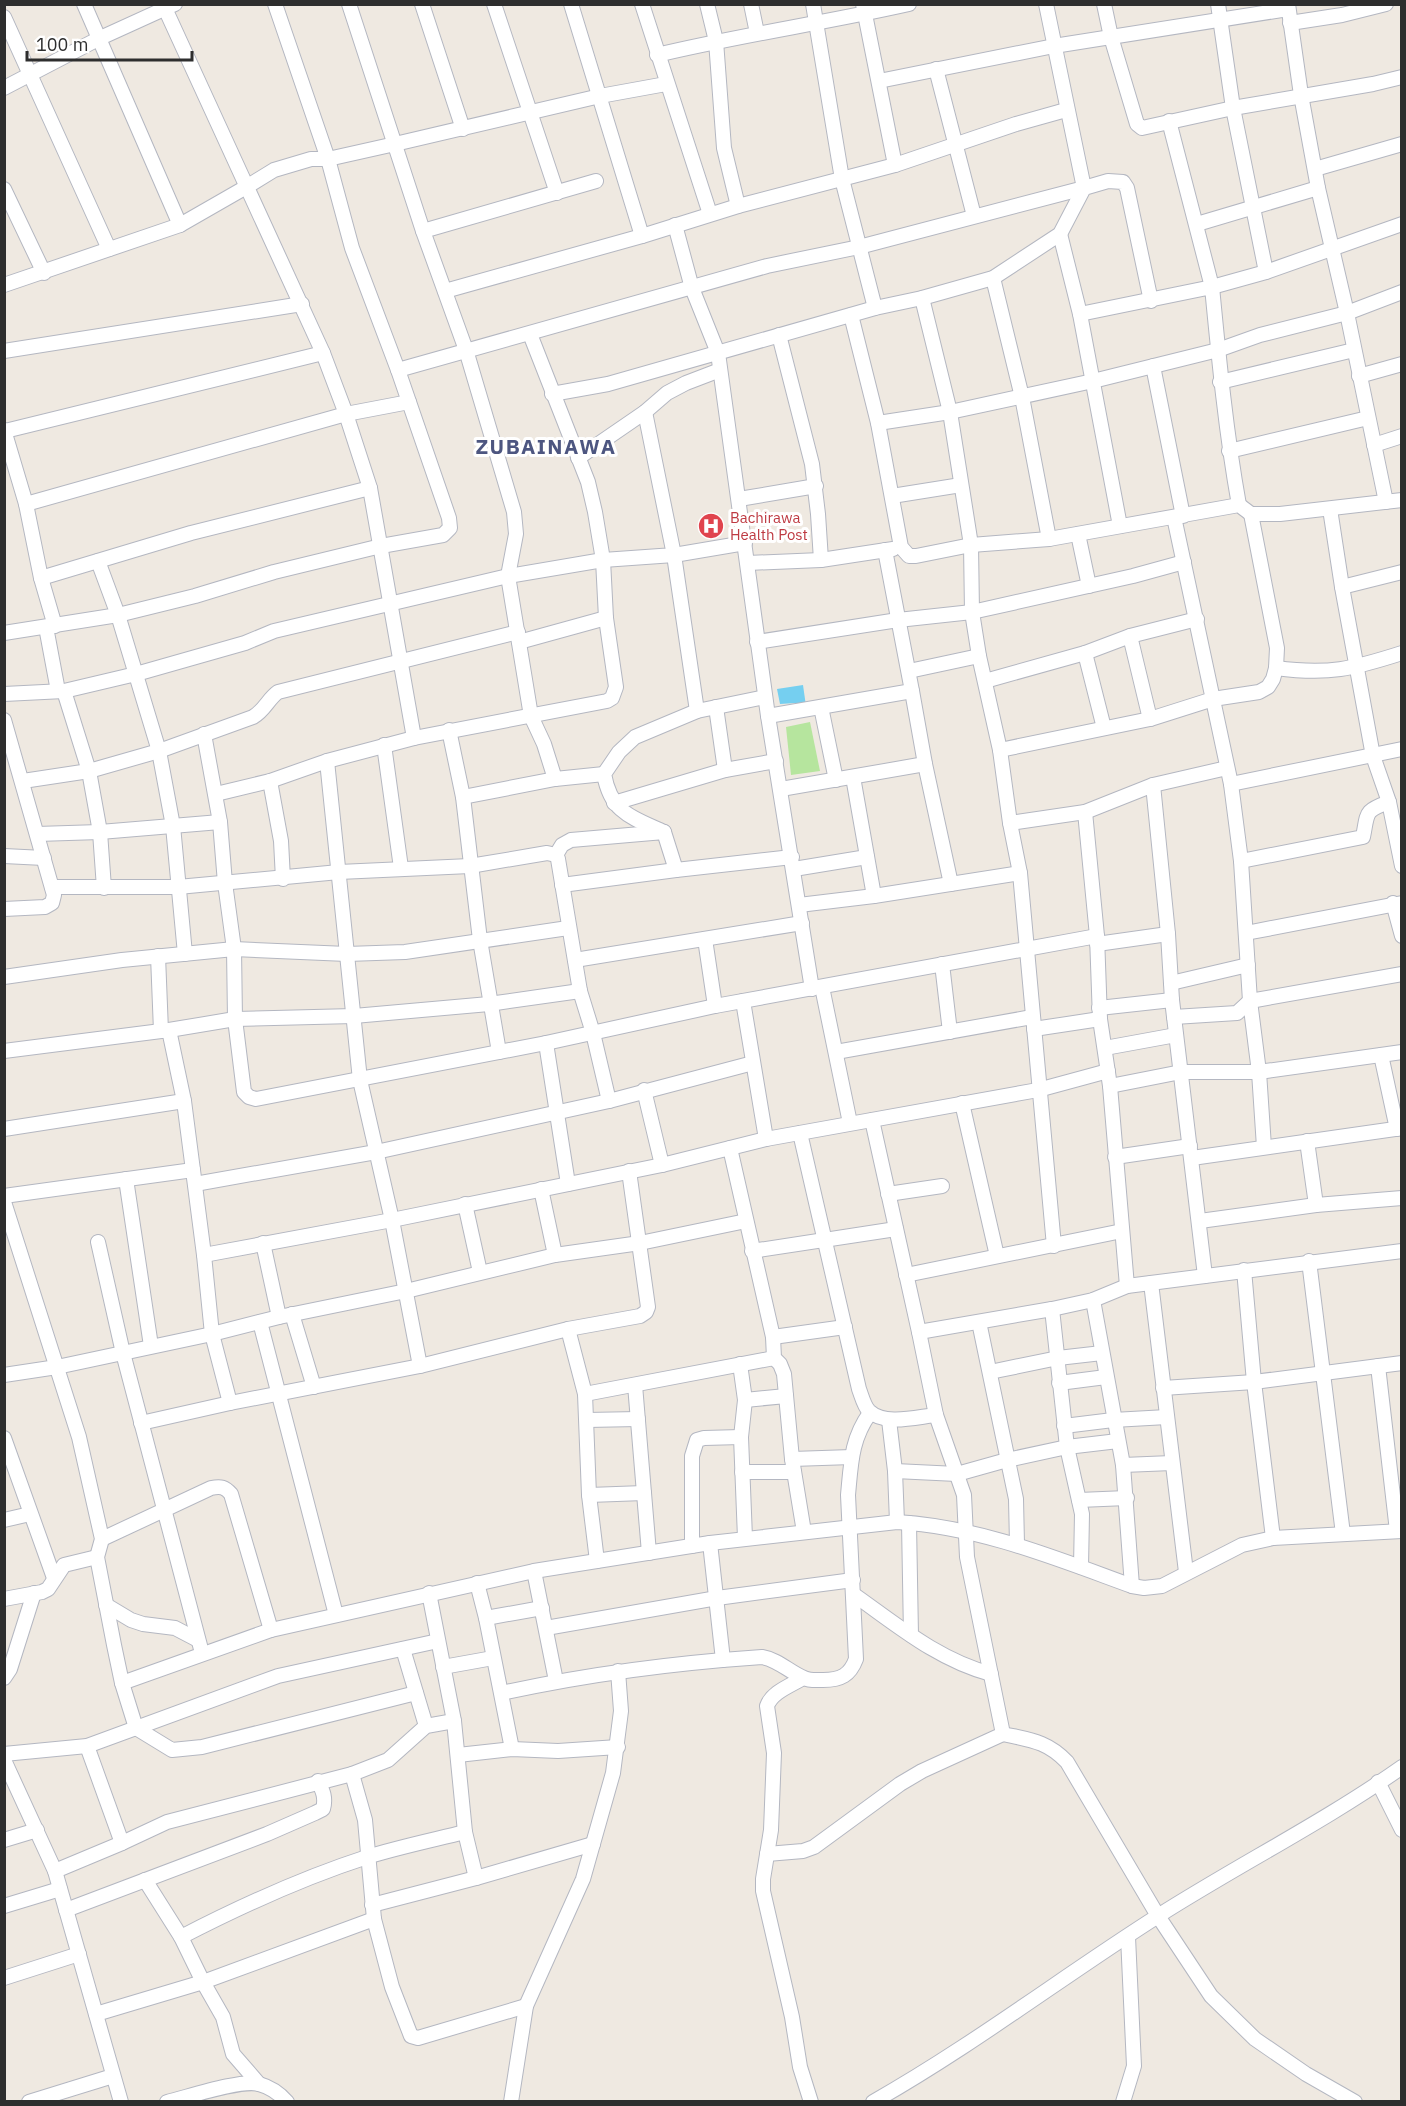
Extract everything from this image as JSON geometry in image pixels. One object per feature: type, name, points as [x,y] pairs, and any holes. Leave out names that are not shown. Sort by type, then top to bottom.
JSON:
[{"type":"street","points":[[84,4],[180,225]]},
{"type":"street","points":[[4,633],[118,615],[195,596],[274,572],[381,546],[443,535],[450,528],[449,518],[398,370],[352,248],[328,159],[275,4]]},
{"type":"street","points":[[349,4],[423,231],[466,350],[514,512],[516,534],[508,576],[531,716],[544,744],[555,779]]},
{"type":"street","points":[[422,4],[463,129]]},
{"type":"street","points":[[494,4],[557,193]]},
{"type":"street","points":[[571,4],[642,236]]},
{"type":"street","points":[[642,4],[666,84],[710,214]]},
{"type":"street","points":[[707,4],[716,41],[724,147],[738,206]]},
{"type":"street","points":[[751,4],[757,33]]},
{"type":"street","points":[[813,4],[818,23],[842,179],[875,308]]},
{"type":"street","points":[[657,55],[716,41],[818,23],[864,9],[909,4]]},
{"type":"street","points":[[552,394],[608,384],[875,308],[922,298],[993,278],[1060,234],[1084,188],[1066,110],[1046,4]]},
{"type":"street","points":[[1104,4],[1111,38],[1138,127],[1146,128],[1233,108],[1373,84],[1401,76]]},
{"type":"street","points":[[1218,4],[1233,108],[1266,272]]},
{"type":"street","points":[[879,81],[1054,46],[1220,19],[1289,12],[1342,15],[1386,4]]},
{"type":"street","points":[[4,88],[168,6],[302,304],[346,414],[370,488],[414,738]]},
{"type":"street","points":[[864,9],[895,165]]},
{"type":"street","points":[[1289,12],[1318,188],[1347,313],[1386,502]]},
{"type":"street","points":[[4,17],[110,249]]},
{"type":"street","points":[[936,69],[974,216]]},
{"type":"street","points":[[4,285],[180,225],[274,170],[311,159],[328,159],[531,114],[600,96],[666,84]]},
{"type":"street","points":[[445,291],[642,236],[738,206],[895,165],[956,143],[1066,110]]},
{"type":"street","points":[[1169,121],[1212,287],[1220,382],[1239,505],[1251,514],[1280,514],[1401,500]]},
{"type":"street","points":[[1315,169],[1401,144]]},
{"type":"street","points":[[423,231],[596,181]]},
{"type":"street","points":[[398,370],[767,266],[859,247],[1108,181],[1123,182],[1126,188],[1151,301]]},
{"type":"street","points":[[1197,224],[1318,188]]},
{"type":"street","points":[[4,189],[44,273]]},
{"type":"street","points":[[1080,314],[1151,301],[1266,272],[1401,224]]},
{"type":"street","points":[[675,225],[692,288],[717,353],[765,697],[802,923],[817,988],[836,1052],[850,1123]]},
{"type":"street","points":[[1060,234],[1080,314],[1120,526]]},
{"type":"street","points":[[993,278],[1022,397],[1049,539]]},
{"type":"street","points":[[878,423],[950,412],[1022,397],[1218,350],[1260,335],[1347,313],[1401,292]]},
{"type":"street","points":[[922,298],[950,412],[971,545],[972,612],[979,656],[1000,750],[1010,824],[1020,873],[1054,1246]]},
{"type":"street","points":[[4,351],[302,304]]},
{"type":"street","points":[[851,315],[878,423],[901,547],[905,553],[915,556],[971,545],[1049,539],[1239,505]]},
{"type":"street","points":[[216,794],[270,781],[327,760],[384,745],[449,730],[607,701],[612,698],[616,687],[606,618],[603,560],[595,512],[588,482],[530,334]]},
{"type":"street","points":[[779,335],[816,486],[821,560]]},
{"type":"street","points":[[1220,382],[1354,350]]},
{"type":"street","points":[[104,888],[100,832],[89,771],[61,691],[51,626],[26,504],[10,470],[5,430],[323,353]]},
{"type":"street","points":[[1359,376],[1401,364]]},
{"type":"street","points":[[1153,366],[1179,517],[1184,562],[1231,784],[1241,861],[1250,1001],[1259,1072],[1264,1147]]},
{"type":"street","points":[[578,458],[676,388],[720,370]]},
{"type":"street","points":[[26,504],[346,414],[409,402]]},
{"type":"street","points":[[645,412],[674,555],[697,711]]},
{"type":"street","points":[[1229,451],[1368,418]]},
{"type":"street","points":[[1374,445],[1401,436]]},
{"type":"street","points":[[892,496],[961,485]]},
{"type":"street","points":[[739,499],[816,486]]},
{"type":"street","points":[[41,578],[191,533],[370,488]]},
{"type":"street","points":[[1330,508],[1373,756],[1389,802],[1401,863]]},
{"type":"street","points":[[1000,750],[1150,719],[1213,699],[1259,692],[1268,687],[1276,668],[1277,648],[1251,514]]},
{"type":"street","points":[[1078,534],[1089,586]]},
{"type":"street","points":[[4,694],[61,691],[136,674],[244,643],[274,631],[508,576],[603,560],[674,555],[745,543]]},
{"type":"street","points":[[748,563],[821,560],[901,547]]},
{"type":"street","points":[[885,550],[925,764],[951,884]]},
{"type":"street","points":[[98,561],[118,615],[159,751],[173,826],[185,954]]},
{"type":"street","points":[[757,642],[898,620],[972,612],[1184,562]]},
{"type":"street","points":[[1342,587],[1401,572]]},
{"type":"street","points":[[23,781],[89,771],[159,751],[260,713],[278,692],[400,661],[606,618]]},
{"type":"street","points":[[985,681],[1084,654],[1130,636],[1197,620]]},
{"type":"street","points":[[1130,636],[1150,719]]},
{"type":"street","points":[[1276,668],[1326,672],[1358,667],[1401,653]]},
{"type":"street","points":[[1084,654],[1104,728]]},
{"type":"street","points":[[909,671],[979,656]]},
{"type":"street","points":[[768,716],[912,691]]},
{"type":"street","points":[[676,870],[664,832],[630,816],[614,803],[607,790],[604,774],[619,752],[635,737],[697,711],[765,697]]},
{"type":"street","points":[[716,707],[725,770]]},
{"type":"street","points":[[821,707],[836,780]]},
{"type":"street","points":[[4,720],[9,753],[23,781],[54,899],[49,906],[4,909]]},
{"type":"street","points":[[449,730],[463,797],[489,1004],[499,1052]]},
{"type":"street","points":[[204,734],[220,822],[234,950],[235,1019],[244,1092],[256,1099],[546,1043],[715,1006],[1027,947],[1168,934]]},
{"type":"street","points":[[384,745],[401,868]]},
{"type":"street","points":[[1231,784],[1401,749]]},
{"type":"street","points":[[327,760],[360,1080],[392,1220],[420,1366]]},
{"type":"street","points":[[614,803],[725,770],[777,761]]},
{"type":"street","points":[[781,789],[925,764]]},
{"type":"street","points":[[1010,824],[1085,812],[1153,784],[1227,768]]},
{"type":"street","points":[[463,797],[555,779],[604,774]]},
{"type":"street","points":[[854,777],[874,896]]},
{"type":"street","points":[[270,781],[281,841],[283,879]]},
{"type":"street","points":[[1153,784],[1172,1000],[1205,1276]]},
{"type":"street","points":[[1241,861],[1363,837],[1367,813],[1371,808],[1389,802]]},
{"type":"street","points":[[1085,812],[1097,940],[1100,1014],[1110,1086],[1127,1286]]},
{"type":"street","points":[[37,834],[100,832],[220,822]]},
{"type":"street","points":[[555,855],[562,845],[571,840],[664,832]]},
{"type":"street","points":[[52,887],[178,887],[339,872],[470,866],[547,853],[555,855],[558,859],[580,991],[593,1033],[609,1101]]},
{"type":"street","points":[[4,856],[44,858]]},
{"type":"street","points":[[562,885],[676,870],[867,857]]},
{"type":"street","points":[[799,905],[874,896],[1020,873]]},
{"type":"street","points":[[1246,933],[1397,903],[1401,936]]},
{"type":"street","points":[[574,960],[802,923]]},
{"type":"street","points":[[4,977],[158,957],[234,950],[347,954],[405,952],[568,928]]},
{"type":"street","points":[[705,939],[715,1006]]},
{"type":"street","points":[[158,957],[165,1030],[184,1101],[212,1334],[230,1403]]},
{"type":"street","points":[[942,964],[950,1032]]},
{"type":"street","points":[[1171,983],[1248,965]]},
{"type":"street","points":[[1174,1017],[1237,1013],[1250,1001],[1401,974]]},
{"type":"street","points":[[4,1051],[235,1019],[354,1016],[489,1004],[580,991]]},
{"type":"street","points":[[836,1052],[950,1032],[1100,1014],[1172,1000]]},
{"type":"street","points":[[743,1001],[766,1139]]},
{"type":"street","points":[[1105,1048],[1176,1035]]},
{"type":"street","points":[[546,1043],[568,1184]]},
{"type":"street","points":[[1110,1086],[1181,1072],[1259,1072],[1401,1052]]},
{"type":"street","points":[[1115,1157],[1264,1147],[1399,1129],[1381,1055]]},
{"type":"street","points":[[195,1184],[376,1152],[609,1101],[753,1063]]},
{"type":"street","points":[[204,1255],[392,1220],[662,1165],[766,1139],[1038,1090],[1108,1071]]},
{"type":"street","points":[[644,1090],[662,1165]]},
{"type":"street","points":[[4,1129],[184,1101]]},
{"type":"street","points":[[962,1103],[997,1256]]},
{"type":"street","points":[[872,1120],[936,1415],[964,1495],[967,1557],[1003,1734]]},
{"type":"street","points":[[800,1133],[859,1389],[865,1405],[870,1413],[890,1420],[936,1415]]},
{"type":"street","points":[[1307,1141],[1316,1205]]},
{"type":"street","points":[[730,1148],[773,1337],[774,1358],[780,1364],[784,1374],[793,1465],[804,1532]]},
{"type":"street","points":[[4,1196],[193,1170]]},
{"type":"street","points":[[141,1423],[420,1366],[568,1329],[640,1316],[646,1312],[647,1300],[629,1171]]},
{"type":"street","points":[[126,1179],[151,1346]]},
{"type":"street","points":[[888,1194],[942,1186]]},
{"type":"street","points":[[541,1189],[555,1255]]},
{"type":"street","points":[[1200,1221],[1316,1205],[1401,1198]]},
{"type":"street","points":[[4,1202],[79,1437],[102,1539],[97,1557],[106,1605],[122,1683],[136,1728],[172,1750],[202,1747],[416,1693]]},
{"type":"street","points":[[465,1204],[480,1272]]},
{"type":"street","points":[[4,1375],[57,1367],[212,1334],[555,1255],[639,1243],[746,1221]]},
{"type":"street","points":[[752,1251],[896,1229]]},
{"type":"street","points":[[906,1275],[1122,1231]]},
{"type":"street","points":[[98,1242],[123,1353],[200,1647]]},
{"type":"street","points":[[263,1244],[286,1316],[314,1387]]},
{"type":"street","points":[[919,1332],[1093,1300],[1127,1286],[1401,1251]]},
{"type":"street","points":[[1309,1261],[1343,1534]]},
{"type":"street","points":[[1244,1270],[1254,1382],[1273,1538]]},
{"type":"street","points":[[1151,1283],[1186,1572]]},
{"type":"street","points":[[1093,1300],[1123,1465],[1132,1586]]},
{"type":"street","points":[[1052,1309],[1066,1447],[1083,1529],[1081,1567]]},
{"type":"street","points":[[260,1322],[336,1615]]},
{"type":"street","points":[[979,1322],[1016,1499],[1017,1544]]},
{"type":"street","points":[[773,1337],[845,1328]]},
{"type":"street","points":[[568,1329],[585,1395],[589,1496],[597,1561]]},
{"type":"street","points":[[990,1372],[1102,1353]]},
{"type":"street","points":[[585,1395],[774,1358]]},
{"type":"street","points":[[740,1364],[745,1400],[741,1437],[745,1538]]},
{"type":"street","points":[[1163,1389],[1254,1382],[1401,1364]]},
{"type":"street","points":[[122,1683],[200,1647],[429,1593],[534,1571],[745,1538],[903,1522],[965,1530],[1017,1544],[1132,1586],[1144,1588],[1162,1586],[1242,1545],[1273,1538],[1399,1531],[1378,1366]]},
{"type":"street","points":[[1059,1383],[1106,1377]]},
{"type":"street","points":[[635,1385],[649,1553]]},
{"type":"street","points":[[745,1400],[786,1396]]},
{"type":"street","points":[[502,1694],[556,1681],[618,1671],[762,1657],[772,1659],[810,1680],[834,1680],[843,1677],[852,1670],[856,1659],[848,1495],[854,1443],[870,1413]]},
{"type":"street","points":[[1064,1426],[1167,1417]]},
{"type":"street","points":[[587,1420],[638,1419]]},
{"type":"street","points":[[890,1420],[903,1522],[912,1635]]},
{"type":"street","points":[[692,1546],[694,1446],[697,1440],[704,1438],[741,1437]]},
{"type":"street","points":[[895,1472],[957,1474],[1066,1447],[1118,1441]]},
{"type":"street","points":[[6,1447],[54,1578]]},
{"type":"street","points":[[742,1472],[852,1456]]},
{"type":"street","points":[[1123,1465],[1172,1463]]},
{"type":"street","points":[[102,1539],[211,1488],[219,1486],[226,1488],[231,1494],[271,1630]]},
{"type":"street","points":[[589,1496],[644,1493]]},
{"type":"street","points":[[1078,1500],[1127,1498]]},
{"type":"street","points":[[4,1520],[30,1514]]},
{"type":"street","points":[[710,1543],[723,1659]]},
{"type":"street","points":[[4,1599],[48,1589],[64,1565],[97,1557]]},
{"type":"street","points":[[534,1571],[556,1681]]},
{"type":"street","points":[[477,1583],[512,1749]]},
{"type":"street","points":[[546,1628],[717,1598],[853,1587],[942,1656],[991,1674]]},
{"type":"street","points":[[4,1678],[10,1669],[34,1593]]},
{"type":"street","points":[[429,1593],[454,1720],[465,1832],[476,1878]]},
{"type":"street","points":[[106,1605],[131,1620],[143,1624],[175,1628],[200,1647]]},
{"type":"street","points":[[486,1618],[542,1608]]},
{"type":"street","points":[[4,1754],[87,1746],[278,1676],[438,1641]]},
{"type":"street","points":[[403,1649],[426,1726]]},
{"type":"street","points":[[444,1667],[493,1658]]},
{"type":"street","points":[[511,2102],[526,2006],[583,1879],[613,1773],[621,1711],[618,1671]]},
{"type":"street","points":[[803,1678],[774,1695],[767,1706],[774,1753],[771,1830],[763,1891],[792,2017],[800,2067],[811,2102]]},
{"type":"street","points":[[55,1871],[167,1822],[352,1774],[388,1760],[426,1726],[454,1720]]},
{"type":"street","points":[[767,1854],[803,1851],[814,1847],[900,1784],[922,1771],[1003,1734],[1044,1743],[1055,1750],[1066,1762],[1158,1916],[1211,1996],[1255,2039],[1306,2074],[1355,2102]]},
{"type":"street","points":[[87,1746],[122,1843]]},
{"type":"street","points":[[458,1755],[512,1749],[558,1751],[618,1747]]},
{"type":"street","points":[[4,1760],[55,1871],[120,2102]]},
{"type":"street","points":[[873,2102],[1002,2022],[1158,1916],[1293,1836],[1401,1767]]},
{"type":"street","points":[[352,1774],[365,1820],[373,1912],[392,1987],[412,2038],[465,2025],[526,2006]]},
{"type":"street","points":[[66,1910],[267,1834],[323,1809],[324,1794],[318,1781]]},
{"type":"street","points":[[1378,1782],[1401,1830]]},
{"type":"street","points":[[4,1840],[37,1830]]},
{"type":"street","points":[[181,1936],[239,1907],[306,1878],[368,1856],[465,1832]]},
{"type":"street","points":[[96,2014],[203,1982],[373,1912],[476,1878],[593,1844]]},
{"type":"street","points":[[145,1880],[181,1936],[223,2017],[233,2054],[258,2084]]},
{"type":"street","points":[[4,1905],[60,1889]]},
{"type":"street","points":[[1123,2102],[1134,2066],[1128,1937]]},
{"type":"street","points":[[4,1978],[79,1954]]},
{"type":"street","points":[[29,2102],[113,2076]]},
{"type":"street","points":[[167,2102],[244,2083],[258,2084],[280,2094],[287,2102]]},
{"type":"green space","points":[[810,722],[820,771],[791,775],[786,727]]},
{"type":"water","points":[[803,685],[806,706],[797,707],[796,703],[780,704],[777,689]]},
{"type":"place","name":"Bachirawa Health Post","points":[[711,526]]},
{"type":"district","name":"ZUBAINAWA","points":[[546,446]]}]
